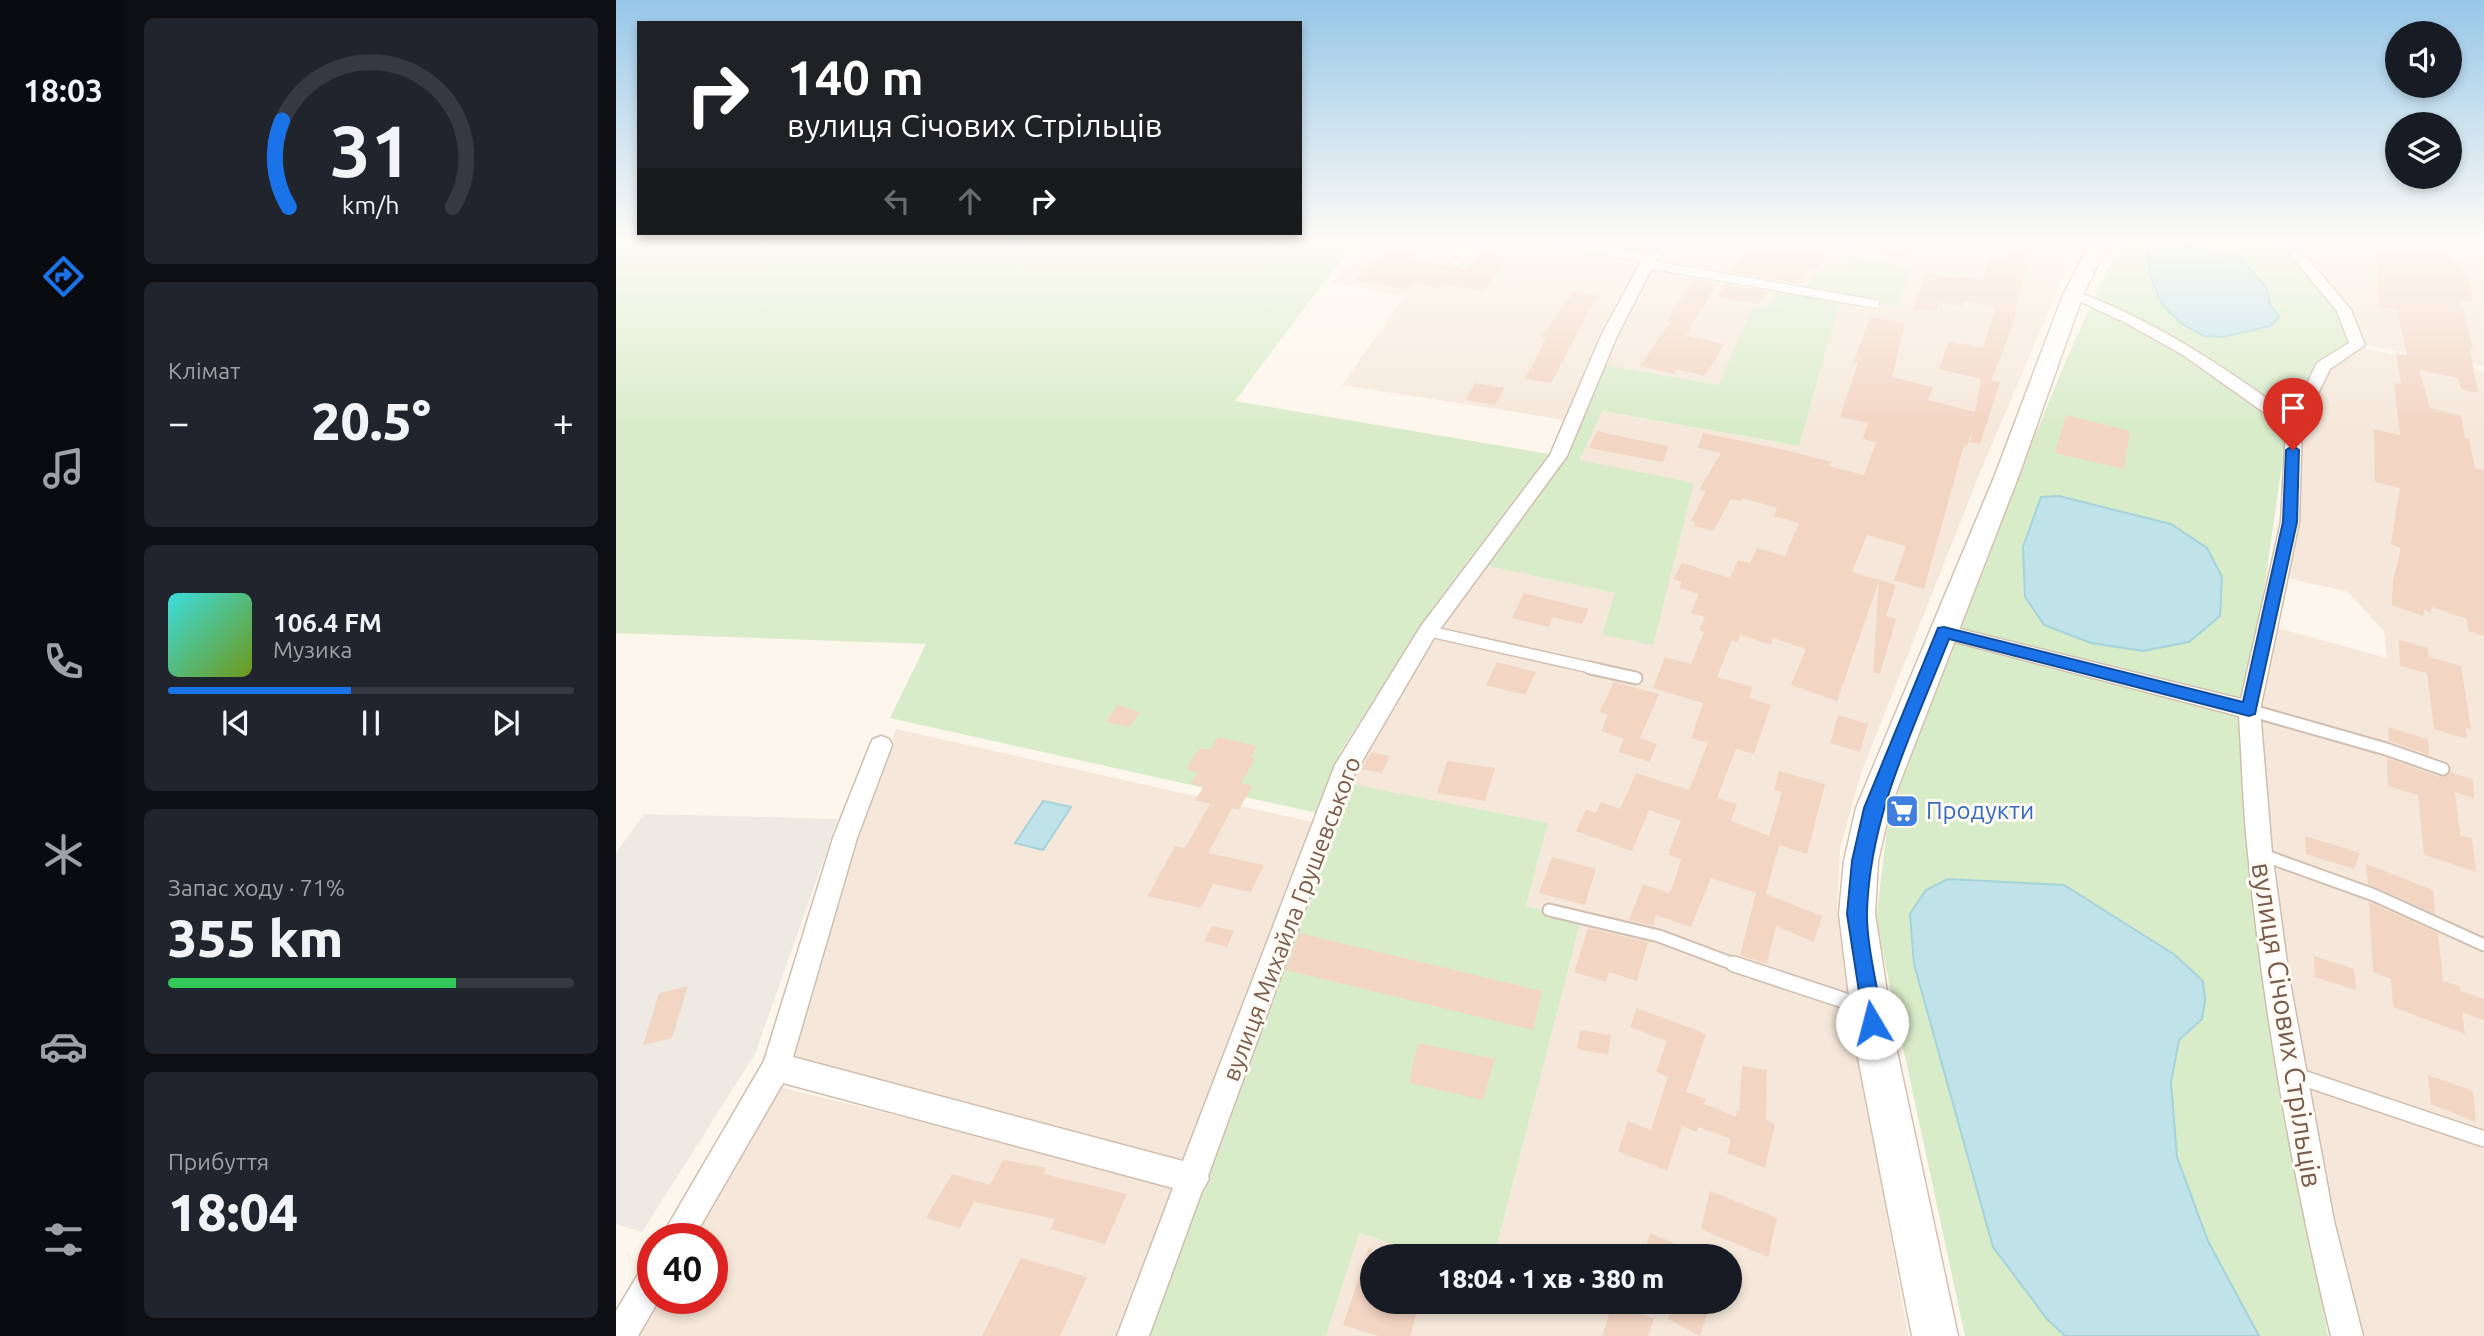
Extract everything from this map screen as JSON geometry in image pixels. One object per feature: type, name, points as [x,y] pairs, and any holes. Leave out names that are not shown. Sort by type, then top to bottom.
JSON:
[{"type":"street","name":"вулиця Михайла Грушевського","points":[[1133,1336],[1194,1179],[1343,772],[1428,631],[1558,456],[1609,336],[1626,304]]},
{"type":"street","points":[[1935,1336],[1871,1009],[1857,914],[1861,861],[1873,808],[2007,475],[2070,304]]},
{"type":"street","points":[[2100,304],[2113,309],[2241,386],[2294,426]]},
{"type":"street","name":"вулиця Січових Стрільців","points":[[2339,304],[2357,345],[2323,366],[2294,426],[2290,522],[2249,710],[2260,853],[2292,1074],[2319,1221],[2347,1336]]},
{"type":"street","points":[[1944,632],[2249,710]]},
{"type":"street","points":[[685,1223],[776,1067],[845,838],[881,746]]},
{"type":"street","points":[[776,1067],[1194,1179]]},
{"type":"street","points":[[620,1336],[637,1307]]},
{"type":"lane","points":[[1428,631],[1636,678]]},
{"type":"lane","points":[[2249,710],[2386,749],[2443,769]]},
{"type":"lane","points":[[2260,853],[2368,891],[2432,918],[2484,945]]},
{"type":"lane","points":[[1549,910],[1659,936],[1777,980],[1871,1009]]},
{"type":"lane","points":[[2292,1074],[2484,1139]]},
{"type":"shaded area","points":[[1399,304],[1625,304],[1566,420],[1342,385]]},
{"type":"shaded area","points":[[1632,304],[1770,304],[1768,310],[1752,307],[1720,385],[1601,364]]},
{"type":"shaded area","points":[[1839,304],[2051,304],[1981,470],[1861,773],[1840,849],[1837,911],[1844,968],[1908,1336],[1326,1336],[1358,1233],[1393,1244],[1360,1244],[1360,1314],[1742,1314],[1742,1244],[1497,1244],[1581,920],[1526,906],[1548,823],[1347,783],[1431,636],[1483,565],[1615,593],[1653,644],[1580,461],[1601,411],[1799,446]]},
{"type":"shaded area","points":[[2344,304],[2484,304],[2484,367],[2361,344]]},
{"type":"shaded area","points":[[2360,348],[2484,371],[2484,1336],[2357,1336],[2287,993],[2257,720],[2274,627],[2387,658],[2384,631],[2348,592],[2285,577],[2299,427],[2329,369]]},
{"type":"shaded area","points":[[896,729],[1317,823],[1188,1167],[784,1068],[853,838]]},
{"type":"shaded area","points":[[644,814],[838,819],[755,1054],[648,1223],[637,1223],[637,1230],[616,1224],[616,853]]},
{"type":"shaded area","points":[[776,1086],[1181,1186],[1123,1336],[631,1336],[644,1314],[728,1314],[728,1223],[696,1223]]},
{"type":"green space","points":[[616,304],[1307,304],[1235,401],[1549,454],[1433,607],[1341,751],[1317,813],[890,718],[926,644],[616,633]]},
{"type":"green space","points":[[1770,304],[1839,304],[1799,446],[1602,411],[1580,460],[1694,483],[1653,645],[1602,635],[1615,593],[1483,565],[1551,475],[1601,364],[1719,385],[1752,307],[1768,309]]},
{"type":"green space","points":[[2092,304],[2331,304],[2339,314],[2347,343],[2322,362],[2287,429],[2263,597],[2241,721],[2261,972],[2328,1336],[2259,1336],[2208,1241],[2177,1157],[2171,1082],[2179,1040],[2202,1019],[2203,980],[2175,955],[2064,885],[1948,879],[1910,914],[1914,964],[1993,1247],[2047,1319],[2065,1336],[1965,1336],[1876,921],[1889,812],[1978,574]]},
{"type":"green space","points":[[1347,783],[1548,823],[1526,906],[1581,920],[1497,1244],[1393,1244],[1359,1233],[1326,1336],[1147,1336]]},
{"type":"water","points":[[2270,304],[2279,317],[2270,326],[2223,337],[2204,336],[2182,324],[2163,306]]},
{"type":"water","points":[[2059,496],[2171,524],[2207,548],[2222,577],[2220,616],[2189,642],[2143,651],[2091,643],[2044,625],[2025,597],[2023,547],[2041,497]]},
{"type":"water","points":[[1043,801],[1071,807],[1043,850],[1015,843]]},
{"type":"water","points":[[1948,879],[2064,885],[2175,955],[2203,981],[2205,1000],[2202,1019],[2179,1040],[2171,1082],[2177,1157],[2208,1241],[2259,1336],[2065,1336],[2047,1319],[1993,1247],[1914,964],[1910,914],[1926,890]]},
{"type":"building","points":[[1564,304],[1593,304],[1551,383],[1525,379],[1546,338],[1541,337]]},
{"type":"building","points":[[1677,304],[1704,304],[1686,335],[1724,344],[1705,376],[1676,369],[1674,374],[1640,366],[1670,322],[1667,321]]},
{"type":"building","points":[[1915,304],[1938,304],[1936,312],[1914,308]]},
{"type":"building","points":[[1981,304],[2017,304],[2012,327],[1991,381],[2000,382],[1980,444],[1970,442],[1972,432],[1967,446],[1964,445],[1924,589],[1894,580],[1906,546],[1867,535],[1852,572],[1896,585],[1886,616],[1896,619],[1880,674],[1873,673],[1879,581],[1837,701],[1791,685],[1806,649],[1773,638],[1771,645],[1740,635],[1738,642],[1732,640],[1717,677],[1753,687],[1749,698],[1771,705],[1754,754],[1736,749],[1717,798],[1737,804],[1731,821],[1769,836],[1782,792],[1774,790],[1779,771],[1825,784],[1807,854],[1779,845],[1766,894],[1822,916],[1814,942],[1776,926],[1767,964],[1740,955],[1756,893],[1711,878],[1691,927],[1656,915],[1653,926],[1629,920],[1643,884],[1668,893],[1672,889],[1681,859],[1668,854],[1681,821],[1649,810],[1632,851],[1576,831],[1586,809],[1596,813],[1601,802],[1620,809],[1636,773],[1689,790],[1708,743],[1691,738],[1703,703],[1653,688],[1665,657],[1691,664],[1704,632],[1699,630],[1705,617],[1691,613],[1699,594],[1679,588],[1682,582],[1673,579],[1682,563],[1730,578],[1738,560],[1750,563],[1757,548],[1785,556],[1799,523],[1773,516],[1777,508],[1743,498],[1741,501],[1731,499],[1713,531],[1694,526],[1695,522],[1691,521],[1706,491],[1699,490],[1721,453],[1698,448],[1703,433],[1790,451],[1831,462],[1829,466],[1864,475],[1876,442],[1863,439],[1868,423],[1840,417],[1858,363],[1854,362],[1870,317],[1905,323],[1892,377],[1933,387],[1928,400],[1975,412],[1981,379],[1990,381],[1939,369],[1949,341],[1983,348],[1995,307]]},
{"type":"building","points":[[2379,304],[2461,304],[2473,349],[2470,349],[2478,393],[2461,389],[2458,378],[2419,370],[2430,408],[2461,416],[2475,468],[2484,470],[2484,636],[2468,631],[2467,619],[2432,607],[2431,613],[2424,610],[2423,616],[2392,605],[2393,580],[2401,548],[2391,544],[2400,488],[2375,482],[2374,429],[2400,435],[2394,383],[2401,384],[2396,353],[2407,355],[2397,310],[2379,307]]},
{"type":"building","points":[[1475,383],[1504,388],[1495,405],[1466,400]]},
{"type":"building","points":[[2066,415],[2130,431],[2124,469],[2055,453]]},
{"type":"building","points":[[1597,431],[1669,446],[1663,462],[1589,448]]},
{"type":"building","points":[[1524,593],[1589,609],[1582,624],[1553,617],[1549,627],[1512,618]]},
{"type":"building","points":[[2399,640],[2428,648],[2429,657],[2461,666],[2471,729],[2466,728],[2467,739],[2434,729],[2427,673],[2400,666]]},
{"type":"building","points":[[1497,662],[1536,672],[1525,695],[1486,685]]},
{"type":"building","points":[[1614,682],[1659,694],[1640,738],[1657,744],[1650,762],[1618,752],[1624,739],[1601,731],[1608,715],[1599,712]]},
{"type":"building","points":[[1117,705],[1140,712],[1129,727],[1106,722]]},
{"type":"building","points":[[1838,715],[1868,724],[1860,752],[1830,743]]},
{"type":"building","points":[[2388,727],[2428,739],[2429,755],[2389,741]]},
{"type":"building","points":[[1218,737],[1257,746],[1251,757],[1255,759],[1241,783],[1253,786],[1238,810],[1232,808],[1208,853],[1264,865],[1251,892],[1213,884],[1201,908],[1148,896],[1175,846],[1185,848],[1210,804],[1195,800],[1203,788],[1191,783],[1198,772],[1186,769],[1199,749],[1211,749]]},
{"type":"building","points":[[1371,752],[1390,756],[1382,773],[1361,769]]},
{"type":"building","points":[[2387,758],[2440,777],[2451,772],[2473,780],[2474,799],[2455,792],[2460,835],[2472,838],[2476,872],[2424,855],[2418,795],[2388,786]]},
{"type":"building","points":[[1447,761],[1495,768],[1485,801],[1437,793]]},
{"type":"building","name":"Продукти","points":[[1896,801],[1912,806],[1908,821],[1891,816]]},
{"type":"building","points":[[2305,836],[2360,853],[2354,869],[2306,854]]},
{"type":"building","points":[[1552,857],[1596,869],[1585,905],[1539,893]]},
{"type":"building","points":[[2366,864],[2433,890],[2435,914],[2368,884]]},
{"type":"building","points":[[2369,902],[2438,933],[2443,981],[2460,986],[2460,991],[2484,999],[2484,1020],[2462,1012],[2465,1034],[2393,1007],[2391,979],[2373,972]]},
{"type":"building","points":[[1212,926],[1234,931],[1227,947],[1204,941]]},
{"type":"building","points":[[1588,928],[1648,942],[1637,981],[1609,972],[1606,982],[1574,972]]},
{"type":"building","points":[[1299,933],[1542,991],[1533,1030],[1286,970]]},
{"type":"building","points":[[2314,956],[2354,969],[2356,990],[2315,977]]},
{"type":"building","points":[[688,986],[672,1038],[643,1045],[659,993]]},
{"type":"building","points":[[1637,1008],[1706,1034],[1686,1092],[1706,1099],[1704,1104],[1736,1117],[1739,1111],[1742,1066],[1767,1070],[1766,1120],[1775,1124],[1765,1168],[1727,1153],[1731,1139],[1698,1127],[1697,1132],[1682,1126],[1667,1171],[1618,1151],[1628,1121],[1651,1130],[1668,1077],[1656,1072],[1667,1041],[1630,1027]]},
{"type":"building","points":[[1580,1030],[1611,1035],[1608,1055],[1577,1049]]},
{"type":"building","points":[[1418,1043],[1495,1059],[1483,1100],[1409,1083]]},
{"type":"building","points":[[2428,1075],[2473,1091],[2476,1122],[2431,1104]]},
{"type":"building","points":[[1003,1160],[1046,1168],[1044,1174],[1127,1194],[1105,1244],[1050,1229],[1055,1219],[974,1202],[960,1228],[926,1218],[952,1174],[990,1185]]},
{"type":"building","points":[[1710,1191],[1777,1218],[1768,1257],[1701,1229]]},
{"type":"building","points":[[1650,1233],[1676,1244],[1647,1244]]},
{"type":"building","points":[[1021,1258],[1087,1277],[1060,1336],[982,1336]]},
{"type":"building","points":[[1360,1275],[1360,1314],[1416,1314],[1410,1336],[1379,1336],[1343,1325]]},
{"type":"building","points":[[1609,1314],[1642,1314],[1654,1319],[1648,1336],[1602,1336]]},
{"type":"building","points":[[1670,1314],[1707,1314],[1700,1336],[1668,1319]]},
{"type":"place","name":"Продукти","points":[[1902,811]]},
{"type":"route","points":[[1872,1023],[1857,914],[1861,861],[1873,808],[1944,632],[2249,710],[2290,522],[2293,450]]}]
